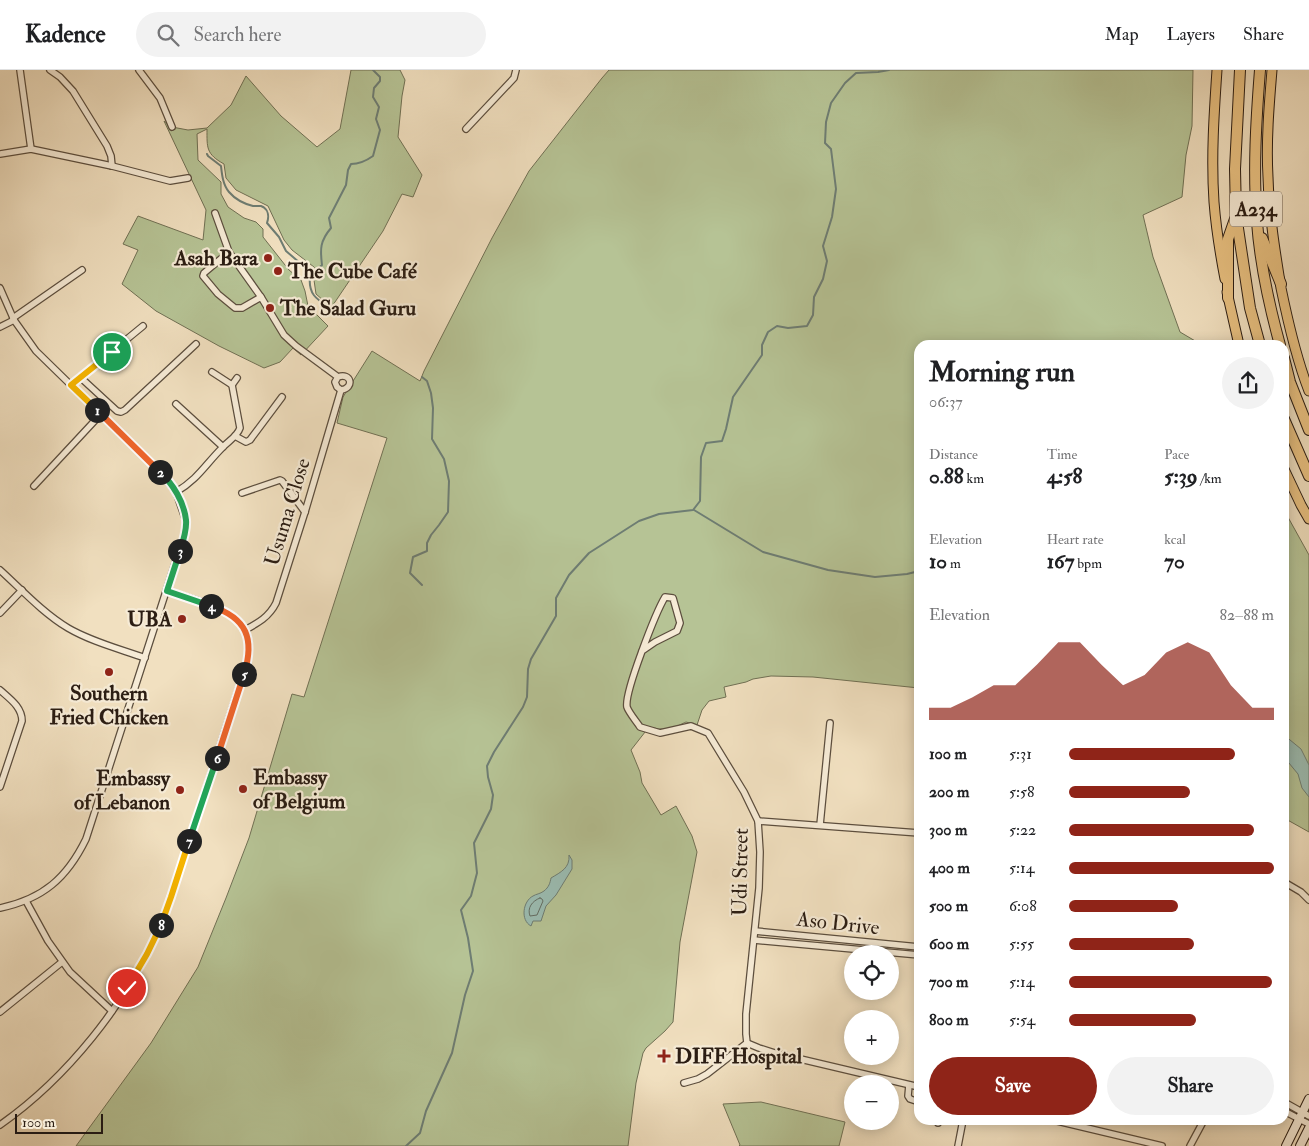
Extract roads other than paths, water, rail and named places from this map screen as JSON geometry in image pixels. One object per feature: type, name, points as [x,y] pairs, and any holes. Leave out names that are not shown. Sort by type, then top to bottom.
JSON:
[{"type":"highway","points":[[1217,70],[1213,159],[1214,202],[1228,298],[1238,340]]},
{"type":"highway","name":"A234","points":[[1240,70],[1235,169],[1236,216],[1250,308],[1259,340]]},
{"type":"highway","name":"A234","points":[[1260,70],[1255,141],[1255,201],[1262,263],[1279,340]]},
{"type":"highway","points":[[1272,70],[1268,122],[1268,176],[1272,233],[1289,327],[1309,391]]},
{"type":"highway","points":[[1255,201],[1263,240],[1281,284]]},
{"type":"highway","points":[[1228,298],[1228,239],[1236,216]]},
{"type":"highway","points":[[1289,378],[1309,430]]},
{"type":"highway","points":[[1289,430],[1309,476]]},
{"type":"highway","points":[[1289,480],[1309,519]]},
{"type":"main road","points":[[1286,1146],[1304,1116],[1309,1099]]},
{"type":"main road","points":[[1300,1146],[1309,1126]]},
{"type":"street","points":[[20,70],[31,149]]},
{"type":"street","points":[[50,70],[60,77],[73,91],[107,146],[112,166]]},
{"type":"street","points":[[138,70],[160,98],[172,127]]},
{"type":"street","points":[[466,129],[514,78],[516,70]]},
{"type":"street","points":[[0,154],[31,149],[112,166],[170,181],[188,178]]},
{"type":"street","name":"Usuma Close","points":[[215,213],[229,252],[261,297],[284,335],[338,377]]},
{"type":"street","points":[[229,252],[205,271],[204,276],[218,294],[235,308],[242,308],[261,297]]},
{"type":"street","points":[[0,327],[82,270]]},
{"type":"street","points":[[0,288],[13,319],[36,352],[163,475],[176,492],[186,520],[185,534],[167,591],[91,826],[81,850],[69,867],[45,891],[26,901],[0,908]]},
{"type":"street","points":[[71,385],[143,326]]},
{"type":"street","points":[[80,377],[117,411],[121,412],[196,344]]},
{"type":"street","points":[[212,372],[232,385]]},
{"type":"street","name":"Usuma Close","points":[[342,375],[350,381],[346,389],[341,390],[335,382],[342,375]]},
{"type":"street","points":[[176,492],[195,479],[222,447],[235,436],[240,428],[232,385],[237,378]]},
{"type":"street","name":"Usuma Close","points":[[245,630],[268,615],[276,603],[341,390]]},
{"type":"street","points":[[235,436],[246,442],[250,440],[282,397]]},
{"type":"street","points":[[176,404],[222,447]]},
{"type":"street","points":[[34,486],[101,414]]},
{"type":"street","points":[[242,493],[280,480],[305,512]]},
{"type":"street","points":[[0,570],[49,615],[71,630],[145,658]]},
{"type":"street","points":[[0,614],[22,590]]},
{"type":"street","points":[[0,1125],[24,1107],[95,1034],[127,988],[147,954],[171,897],[248,663],[249,644],[245,630],[235,618],[227,612],[167,591]]},
{"type":"street","points":[[665,597],[673,598],[680,623],[677,631],[642,651],[665,597]]},
{"type":"street","name":"Udi Street","points":[[642,651],[629,690],[627,707],[640,727],[660,732],[691,726],[708,733],[744,792],[758,821],[760,861],[746,1014],[747,1043]]},
{"type":"street","points":[[0,690],[19,708],[22,721],[0,787]]},
{"type":"street","points":[[820,825],[830,723]]},
{"type":"street","points":[[758,821],[914,833]]},
{"type":"street","points":[[1289,885],[1301,892],[1309,900]]},
{"type":"street","points":[[26,901],[62,962],[79,982],[112,1011]]},
{"type":"street","name":"Aso Drive","points":[[754,932],[914,947]]},
{"type":"street","name":"Aso Drive","points":[[754,940],[914,955]]},
{"type":"street","points":[[0,1012],[62,962]]},
{"type":"street","points":[[684,1083],[707,1074],[747,1043],[775,1053],[914,1086]]},
{"type":"street","points":[[909,1085],[908,1096],[914,1100]]},
{"type":"street","points":[[1289,1106],[1304,1116],[1309,1126]]},
{"type":"street","points":[[1289,1112],[1304,1116]]},
{"type":"street","points":[[958,1146],[962,1125]]},
{"type":"street","points":[[1071,1125],[1139,1144],[1162,1146]]},
{"type":"street","points":[[1190,1146],[1201,1125]]},
{"type":"water","points":[[1289,739],[1301,749],[1309,765],[1309,797],[1302,788],[1298,774],[1289,763]]},
{"type":"water","points":[[569,855],[572,860],[572,869],[556,895],[546,906],[541,921],[533,921],[531,926],[524,915],[527,902],[533,896],[544,891],[549,885],[551,878],[564,869],[568,863]]},
{"type":"waterway","points":[[310,276],[322,265],[322,245],[331,228],[329,218],[346,185],[348,170],[351,164],[363,162],[373,156],[380,130],[376,119],[379,107],[373,97],[374,88],[380,81],[380,77],[373,70]]},
{"type":"waterway","points":[[406,1146],[420,1133],[426,1111],[452,1053],[465,995],[473,971],[461,910],[471,896],[477,873],[474,843],[491,809],[493,795],[487,766],[523,707],[527,697],[528,669],[531,659],[556,616],[556,598],[569,575],[589,553],[639,521],[659,514],[693,510],[700,501],[701,457],[706,443],[722,441],[733,397],[762,355],[762,345],[768,332],[777,326],[788,328],[807,326],[813,315],[814,297],[823,279],[827,261],[823,246],[832,217],[836,189],[831,149],[825,143],[826,122],[831,103],[845,83],[856,73],[889,70]]},
{"type":"waterway","points":[[207,154],[221,166],[224,183],[231,195],[247,204],[261,206],[266,209],[267,223],[279,237],[286,251],[300,263],[310,276],[310,287],[314,295],[330,308]]},
{"type":"waterway","points":[[422,377],[427,381],[431,393],[433,408],[432,439],[444,459],[449,481],[448,512],[431,535],[427,543],[427,551],[413,557],[410,573],[422,585]]},
{"type":"waterway","points":[[694,510],[763,552],[828,570],[875,577],[914,572]]},
{"type":"place","name":"Asah Bara","points":[[268,258]]},
{"type":"place","name":"The Cube Café","points":[[278,271]]},
{"type":"place","name":"The Salad Guru","points":[[270,308]]},
{"type":"place","name":"UBA","points":[[182,619]]},
{"type":"place","name":"Southern Fried Chicken","points":[[109,672]]},
{"type":"place","name":"Embassy of Belgium","points":[[243,789]]},
{"type":"place","name":"Embassy of Lebanon","points":[[180,790]]},
{"type":"place","name":"DIFF Hospital","points":[[664,1056]]}]
